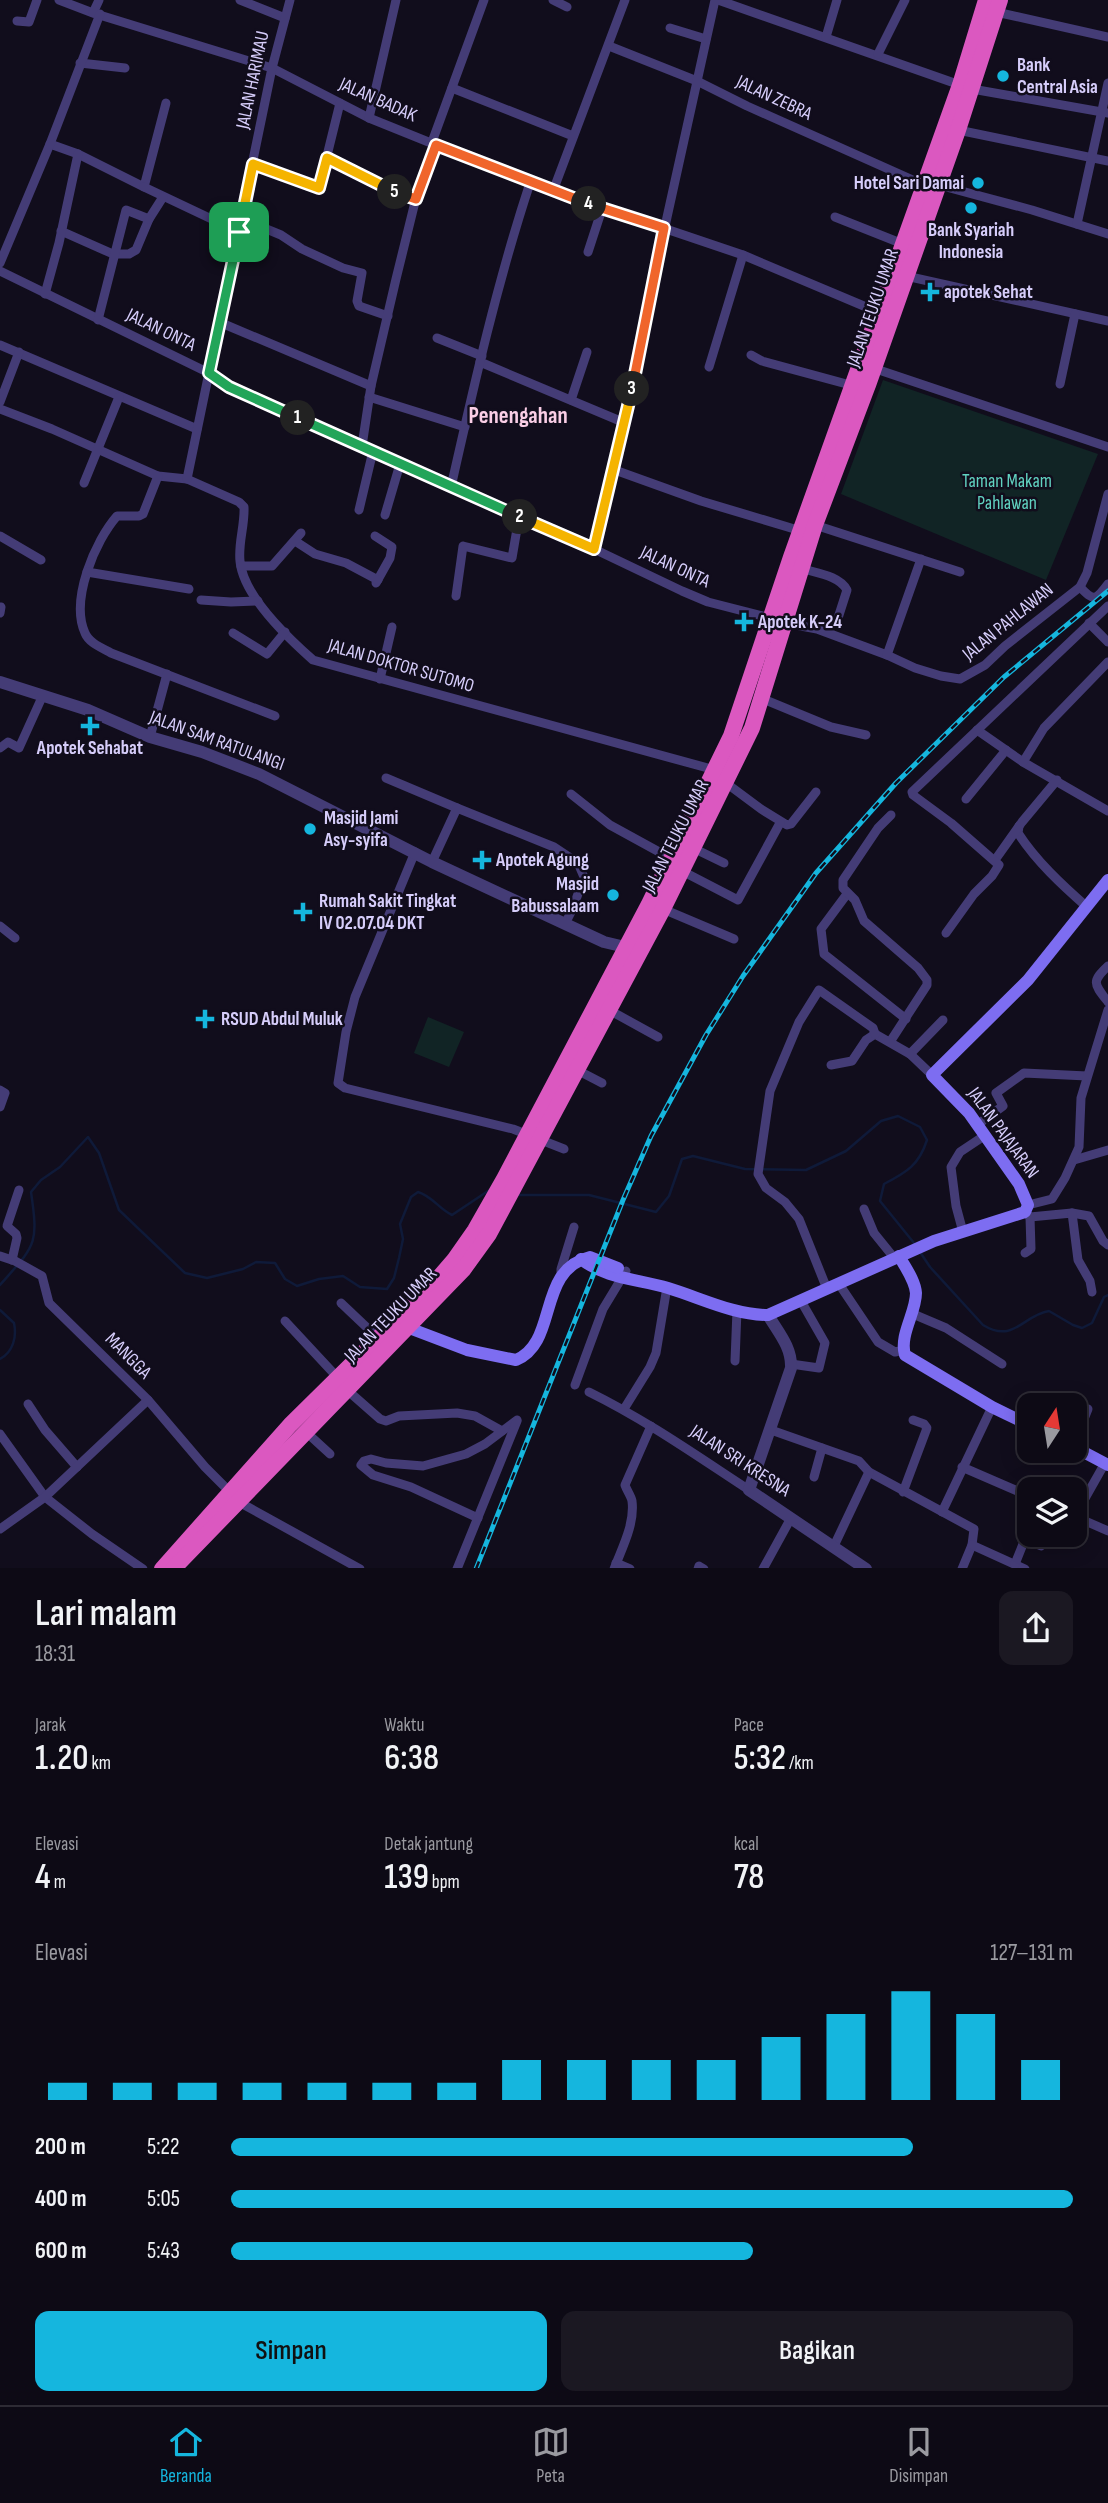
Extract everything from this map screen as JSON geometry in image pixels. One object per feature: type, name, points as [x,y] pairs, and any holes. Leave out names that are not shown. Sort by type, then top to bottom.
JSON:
[{"type":"highway","name":"JALAN TEUKU UMAR","points":[[859,389],[873,368],[906,276],[931,185],[994,4]]},
{"type":"highway","name":"JALAN TEUKU UMAR","points":[[163,1568],[306,1432],[379,1339],[454,1260],[577,1070],[621,965],[677,865],[693,848],[758,714],[778,620],[808,528],[859,389],[878,313],[903,244],[958,130],[966,87]]},
{"type":"highway","name":"JALAN TEUKU UMAR","points":[[621,965],[663,909],[677,865],[715,770],[800,568],[808,528]]},
{"type":"highway","name":"JALAN TEUKU UMAR","points":[[174,1568],[235,1497],[297,1418],[343,1384],[409,1328],[457,1277],[489,1234],[534,1137],[601,1014]]},
{"type":"main road","points":[[932,1075],[1023,985],[1108,880]]},
{"type":"main road","name":"JALAN PAJAJARAN","points":[[932,1075],[981,1131],[1019,1184],[1028,1211]]},
{"type":"main road","points":[[409,1328],[467,1350],[516,1360],[534,1347],[561,1275],[581,1259],[588,1265],[667,1287],[744,1313],[768,1315],[934,1241],[1028,1211]]},
{"type":"main road","points":[[897,1258],[916,1293],[904,1350],[910,1359],[1017,1419]]},
{"type":"main road","points":[[1087,1453],[1106,1464]]},
{"type":"street","points":[[17,21],[29,22],[37,0]]},
{"type":"street","name":"JALAN BADAK","points":[[59,0],[272,68],[369,118],[530,183],[743,255],[878,313]]},
{"type":"street","points":[[0,263],[50,144],[80,64],[99,0]]},
{"type":"street","points":[[240,0],[285,18]]},
{"type":"street","name":"JALAN HARIMAU","points":[[187,479],[272,68],[290,0]]},
{"type":"street","points":[[369,118],[396,0]]},
{"type":"street","points":[[362,446],[371,386],[416,199],[484,0]]},
{"type":"street","points":[[553,0],[567,7]]},
{"type":"street","points":[[554,191],[625,0]]},
{"type":"street","points":[[594,549],[625,423],[705,39],[717,0],[878,54],[966,87],[1104,112]]},
{"type":"street","points":[[826,37],[837,0]]},
{"type":"street","points":[[878,54],[905,0]]},
{"type":"street","points":[[994,4],[1108,37]]},
{"type":"street","points":[[670,28],[705,39]]},
{"type":"street","name":"JALAN ZEBRA","points":[[609,46],[697,80],[747,106],[931,185],[1108,234]]},
{"type":"street","points":[[80,64],[125,68]]},
{"type":"street","points":[[1077,224],[1090,158],[1104,112],[1108,83]]},
{"type":"street","points":[[452,88],[573,136]]},
{"type":"street","points":[[144,187],[166,103]]},
{"type":"street","points":[[253,164],[319,188],[340,103]]},
{"type":"street","points":[[958,130],[1108,162]]},
{"type":"street","points":[[50,144],[78,154],[239,232]]},
{"type":"street","points":[[45,294],[78,154]]},
{"type":"street","points":[[327,158],[391,190],[416,199]]},
{"type":"street","points":[[451,487],[490,322],[530,183]]},
{"type":"street","points":[[61,231],[113,254],[124,256],[136,250],[149,219],[163,197]]},
{"type":"street","points":[[588,252],[602,209]]},
{"type":"street","points":[[98,320],[113,254],[127,210],[149,219]]},
{"type":"street","points":[[835,217],[903,244]]},
{"type":"street","points":[[242,219],[281,235],[302,249],[343,268],[362,273],[357,301],[359,306],[388,316]]},
{"type":"street","points":[[709,367],[743,255]]},
{"type":"street","name":"JALAN ONTA","points":[[0,271],[209,373],[229,387],[451,487],[708,602],[778,620]]},
{"type":"street","points":[[906,276],[1108,321]]},
{"type":"street","points":[[1060,384],[1075,314]]},
{"type":"street","points":[[219,322],[371,386]]},
{"type":"street","points":[[437,338],[625,423]]},
{"type":"street","points":[[0,345],[197,429]]},
{"type":"street","points":[[0,402],[19,352]]},
{"type":"street","points":[[571,400],[587,352]]},
{"type":"street","points":[[751,355],[762,361],[859,389]]},
{"type":"street","points":[[873,368],[1108,447]]},
{"type":"street","points":[[84,483],[120,397]]},
{"type":"street","points":[[369,397],[465,428]]},
{"type":"street","points":[[0,410],[158,475],[187,479]]},
{"type":"street","points":[[359,510],[373,451]]},
{"type":"street","points":[[385,515],[400,464]]},
{"type":"street","points":[[612,469],[705,503],[808,528],[960,572]]},
{"type":"street","points":[[158,475],[143,514],[117,516],[93,556],[80,601],[84,632],[88,638],[111,653],[275,716]]},
{"type":"street","name":"JALAN DOKTOR SUTOMO","points":[[187,479],[232,498],[244,507],[241,566],[258,601],[313,660],[715,770]]},
{"type":"street","name":"JALAN PAHLAWAN","points":[[778,620],[817,629],[915,668],[960,679],[985,665],[1080,587],[1087,573],[1108,494]]},
{"type":"street","points":[[456,596],[463,546],[512,558],[519,517]]},
{"type":"street","points":[[0,536],[41,560]]},
{"type":"street","points":[[241,566],[270,567],[298,537],[315,554],[346,563],[377,581],[390,558],[392,547],[375,536]]},
{"type":"street","points":[[887,655],[921,559]]},
{"type":"street","points":[[800,568],[844,584],[847,590],[838,618]]},
{"type":"street","points":[[87,572],[189,589]]},
{"type":"street","points":[[1080,587],[1089,597],[1094,598],[1099,596],[1108,584]]},
{"type":"street","points":[[201,600],[258,601]]},
{"type":"street","points":[[0,613],[1,607]]},
{"type":"street","points":[[946,933],[974,894],[999,868],[995,860],[911,792],[1108,607]]},
{"type":"street","points":[[1089,623],[1108,642]]},
{"type":"street","points":[[380,679],[392,627]]},
{"type":"street","points":[[233,633],[267,654],[285,632]]},
{"type":"street","points":[[1023,762],[1044,728],[1108,662]]},
{"type":"street","points":[[150,737],[167,674]]},
{"type":"street","name":"JALAN SAM RATULANGI","points":[[0,682],[89,710],[150,737],[202,752],[259,774],[432,862],[604,942],[621,965]]},
{"type":"street","points":[[0,748],[8,743],[19,748],[43,695]]},
{"type":"street","points":[[758,714],[866,735]]},
{"type":"street","points":[[977,730],[1023,762],[1108,811]]},
{"type":"street","points":[[967,799],[1006,750]]},
{"type":"street","points":[[386,778],[554,847],[578,863],[583,877],[582,885],[565,924]]},
{"type":"street","points":[[995,860],[1057,780]]},
{"type":"street","points":[[726,783],[780,823],[787,825],[791,824],[816,792]]},
{"type":"street","points":[[571,794],[610,825],[738,900],[780,823]]},
{"type":"street","points":[[432,862],[457,808]]},
{"type":"street","points":[[890,1042],[927,985],[927,979],[864,921],[855,900],[843,888],[843,880],[878,828],[891,815]]},
{"type":"street","points":[[1019,827],[1018,832],[1043,864],[1087,907]]},
{"type":"street","points":[[693,848],[724,863]]},
{"type":"street","points":[[415,852],[355,997],[346,1031],[338,1083],[345,1088],[534,1137],[564,1149]]},
{"type":"street","points":[[847,894],[821,929],[824,954],[906,1019]]},
{"type":"street","points":[[663,909],[734,939]]},
{"type":"street","points":[[0,926],[15,938]]},
{"type":"street","points":[[1108,966],[1095,981],[1108,1002]]},
{"type":"street","points":[[904,1350],[895,1352],[878,1342],[833,1287],[799,1219],[785,1202],[766,1188],[758,1174],[758,1160],[767,1105],[776,1073],[799,1021],[819,990],[873,1028],[875,1034],[910,1054],[932,1075]]},
{"type":"street","points":[[1028,1211],[1052,1199],[1074,1160],[1079,1147],[1081,1098],[1108,1010]]},
{"type":"street","points":[[601,1014],[658,1037]]},
{"type":"street","points":[[910,1054],[943,1020]]},
{"type":"street","points":[[831,1065],[852,1061],[866,1041],[875,1034]]},
{"type":"street","points":[[577,1070],[602,1083]]},
{"type":"street","points":[[963,1232],[956,1206],[951,1167],[960,1152],[1003,1106],[996,1093],[1024,1073],[1087,1076]]},
{"type":"street","points":[[0,1107],[3,1091]]},
{"type":"street","points":[[1074,1160],[1108,1150]]},
{"type":"street","points":[[6,1259],[17,1238],[7,1226],[19,1191]]},
{"type":"street","points":[[864,1209],[874,1233],[897,1258]]},
{"type":"street","points":[[1028,1211],[1089,1216],[1108,1245]]},
{"type":"street","points":[[1025,1253],[1031,1249],[1028,1211]]},
{"type":"street","points":[[1072,1213],[1077,1260],[1090,1281],[1092,1292]]},
{"type":"street","points":[[561,1275],[574,1227]]},
{"type":"street","name":"MANGGA","points":[[6,1259],[42,1276],[49,1303],[148,1400],[205,1467],[235,1497],[358,1568]]},
{"type":"street","points":[[575,1385],[603,1309],[625,1275]]},
{"type":"street","points":[[624,1409],[656,1353],[667,1287]]},
{"type":"street","points":[[791,1364],[818,1368],[825,1343],[801,1301]]},
{"type":"street","points":[[341,1303],[379,1339]]},
{"type":"street","points":[[734,1361],[737,1310]]},
{"type":"street","points":[[913,1314],[946,1328],[1002,1364]]},
{"type":"street","points":[[750,1490],[791,1364],[787,1345],[768,1315]]},
{"type":"street","points":[[285,1321],[343,1384],[380,1419],[386,1421],[399,1416],[457,1413],[475,1416],[502,1431]]},
{"type":"street","name":"JALAN SRI KRESNA","points":[[589,1392],[624,1409],[750,1490],[834,1546],[849,1564]]},
{"type":"street","points":[[1,1528],[45,1497],[148,1400]]},
{"type":"street","points":[[28,1404],[45,1430],[77,1467]]},
{"type":"street","points":[[942,1512],[992,1407]]},
{"type":"street","points":[[457,1568],[478,1518],[517,1420],[485,1444],[447,1460],[412,1465],[371,1459],[361,1465],[373,1475],[411,1487],[478,1518]]},
{"type":"street","points":[[903,1492],[927,1428],[913,1420]]},
{"type":"street","points":[[615,1566],[632,1512],[632,1498],[625,1485],[651,1426]]},
{"type":"street","points":[[771,1430],[859,1461],[869,1472],[974,1529],[972,1545],[962,1568]]},
{"type":"street","points":[[306,1432],[330,1454]]},
{"type":"street","points":[[0,1434],[45,1497],[142,1568]]},
{"type":"street","points":[[814,1477],[822,1448]]},
{"type":"street","points":[[1087,1496],[1106,1464]]},
{"type":"street","points":[[962,1467],[1017,1491]]},
{"type":"street","points":[[834,1546],[869,1472]]},
{"type":"street","points":[[765,1568],[791,1518]]},
{"type":"street","points":[[1087,1521],[1108,1531]]},
{"type":"street","points":[[972,1545],[1024,1568]]},
{"type":"street","points":[[1015,1564],[1022,1547]]},
{"type":"green space","name":"Taman Makam Pahlawan","points":[[883,380],[1098,454],[1046,580],[841,494]]},
{"type":"green space","points":[[428,1017],[464,1032],[449,1067],[414,1053]]},
{"type":"waterway","points":[[518,1195],[589,1195],[656,1212],[669,1196],[682,1159],[693,1156],[745,1169],[806,1170],[846,1151],[881,1121],[898,1116],[920,1127],[927,1140],[920,1156],[911,1167],[884,1184],[880,1201],[914,1243]]},
{"type":"waterway","points":[[0,1285],[32,1244],[34,1224],[31,1192],[41,1180],[60,1167],[88,1137],[99,1153],[119,1210],[185,1273],[207,1278],[243,1269],[256,1262],[275,1263],[285,1279],[297,1286],[319,1279],[343,1276],[360,1287],[387,1289],[394,1278],[403,1239],[400,1224],[411,1197],[418,1192],[423,1194],[452,1215],[491,1189]]},
{"type":"waterway","points":[[920,1252],[930,1267],[983,1325],[994,1330],[1011,1330],[1049,1311],[1082,1328],[1092,1323],[1104,1297],[1108,1295]]},
{"type":"waterway","points":[[0,1310],[14,1323],[15,1334],[11,1348],[0,1359]]},
{"type":"railway","points":[[476,1568],[651,1136],[706,1035],[743,976],[816,873],[896,783],[1004,677],[1108,591]]},
{"type":"place","name":"Bank Central Asia","points":[[1003,76]]},
{"type":"place","name":"Hotel Sari Damai","points":[[978,183]]},
{"type":"place","name":"Bank Syariah Indonesia","points":[[971,208]]},
{"type":"place","name":"apotek Sehat","points":[[930,292]]},
{"type":"place","name":"Apotek K-24","points":[[744,622]]},
{"type":"place","name":"Apotek Sehabat","points":[[90,726]]},
{"type":"place","name":"Masjid Jami Asy-syifa","points":[[310,829]]},
{"type":"place","name":"Apotek Agung","points":[[482,860]]},
{"type":"place","name":"Masjid Babussalaam","points":[[613,895]]},
{"type":"place","name":"Rumah Sakit Tingkat IV 02.07.04 DKT","points":[[303,912]]},
{"type":"place","name":"RSUD Abdul Muluk","points":[[205,1019]]},
{"type":"district","name":"Penengahan","points":[[518,416]]},
{"type":"route","points":[[436,145],[530,183],[664,228],[625,423],[594,549],[229,387],[209,373],[239,232],[253,164],[319,188],[327,158],[391,190],[416,199],[436,145]]}]
